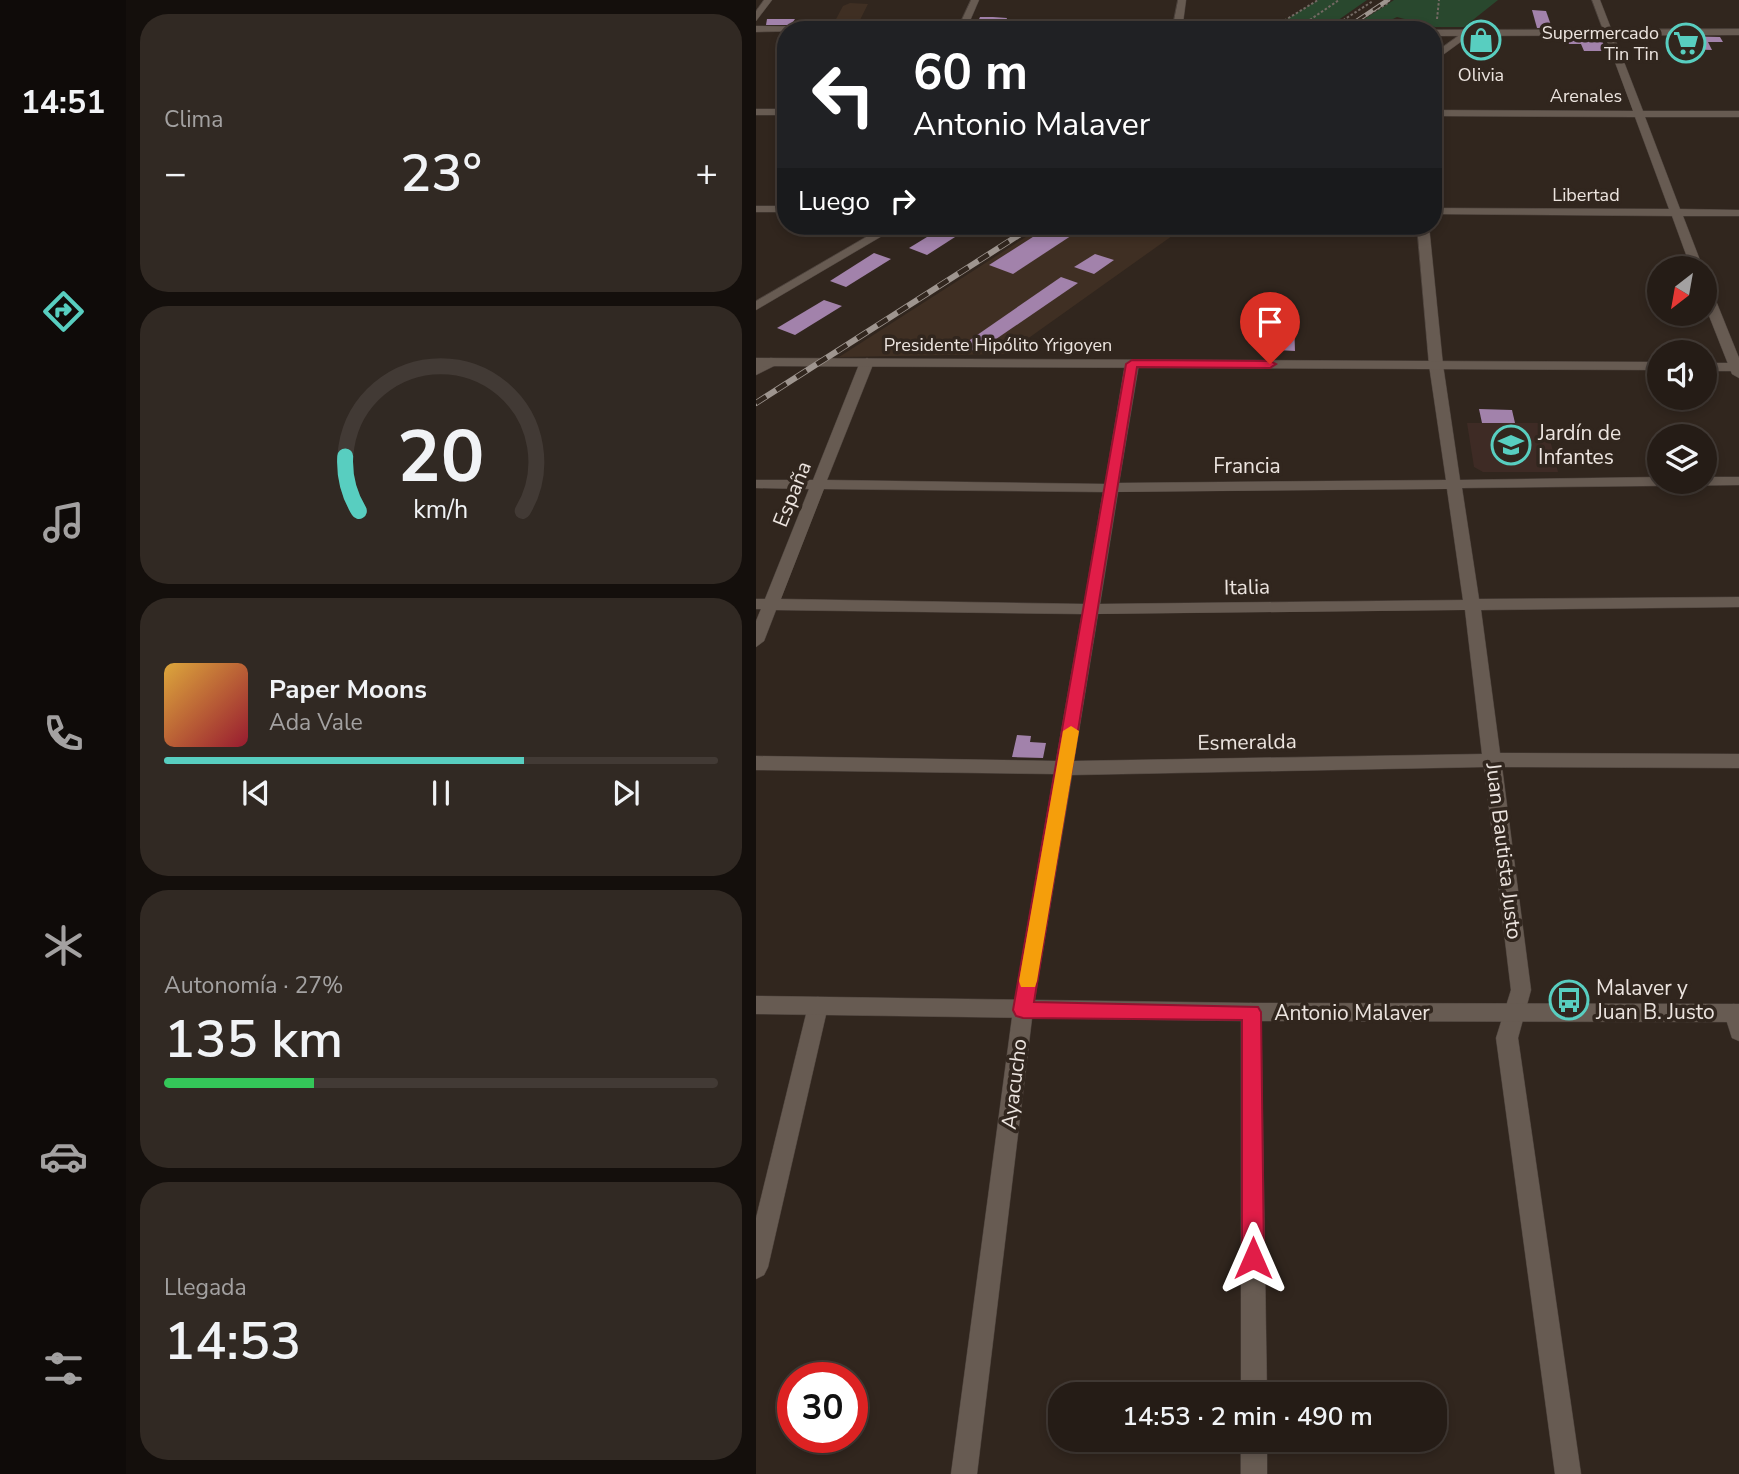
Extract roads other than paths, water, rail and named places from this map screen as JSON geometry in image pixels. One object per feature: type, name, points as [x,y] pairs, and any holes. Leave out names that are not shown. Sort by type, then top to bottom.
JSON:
[{"type":"street","points":[[756,18],[768,0]]},
{"type":"street","points":[[965,21],[975,0]]},
{"type":"street","points":[[1178,21],[1182,0]]},
{"type":"street","points":[[1596,0],[1641,113],[1692,256]]},
{"type":"street","points":[[756,29],[777,29]]},
{"type":"street","points":[[1442,32],[1739,33]]},
{"type":"street","points":[[1442,52],[1468,33]]},
{"type":"street","points":[[756,112],[777,112]]},
{"type":"street","name":"Arenales","points":[[1442,113],[1739,114]]},
{"type":"street","points":[[756,209],[777,209]]},
{"type":"street","name":"Libertad","points":[[1442,211],[1739,213]]},
{"type":"street","points":[[756,306],[873,235]]},
{"type":"street","name":"Juan Bautista Justo","points":[[1424,235],[1436,365],[1472,605],[1521,990],[1507,1038],[1568,1474]]},
{"type":"street","points":[[1717,318],[1738,369],[1717,368]]},
{"type":"street","name":"Presidente Hipólito Yrigoyen","points":[[756,362],[1647,366]]},
{"type":"street","points":[[756,371],[771,362]]},
{"type":"street","name":"España","points":[[756,641],[763,604],[819,484],[867,362]]},
{"type":"street","name":"Ayacucho","points":[[964,1474],[1023,1010],[1132,364]]},
{"type":"street","name":"Francia","points":[[756,484],[1110,488],[1739,481]]},
{"type":"street","name":"Italia","points":[[763,604],[1091,609],[1739,602]]},
{"type":"street","name":"Esmeralda","points":[[756,763],[1065,768],[1492,760],[1739,761]]},
{"type":"street","name":"Antonio Malaver","points":[[756,1005],[1737,1019]]},
{"type":"street","points":[[756,1267],[818,1006]]},
{"type":"street","points":[[1251,1012],[1254,1382]]},
{"type":"street","points":[[1254,1452],[1254,1474]]},
{"type":"railway","points":[[1356,21],[1388,0]]},
{"type":"railway","points":[[756,403],[1019,235]]},
{"type":"place","name":"Olivia","points":[[1481,40]]},
{"type":"place","name":"Supermercado Tin Tin","points":[[1686,43]]},
{"type":"place","name":"Jardín de Infantes","points":[[1511,445]]},
{"type":"place","name":"Malaver y Juan B. Justo","points":[[1569,1000]]}]
